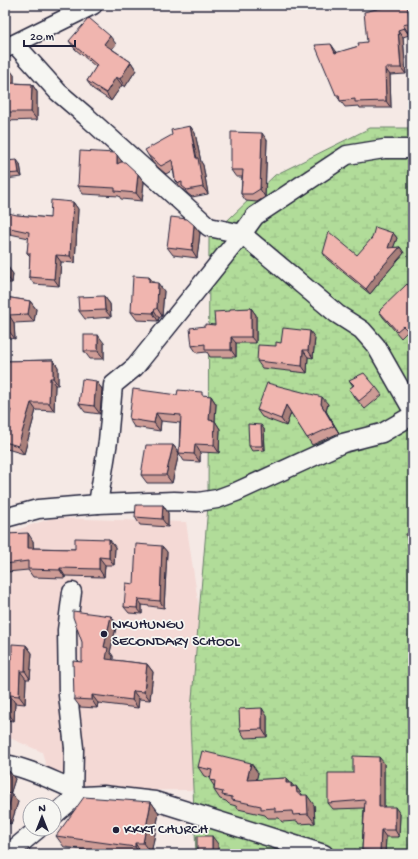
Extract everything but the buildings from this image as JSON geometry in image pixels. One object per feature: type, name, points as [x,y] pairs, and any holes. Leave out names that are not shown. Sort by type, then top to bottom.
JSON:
[{"type":"street","points":[[93,5],[10,46],[58,92],[209,227],[242,234],[337,314],[362,330],[376,346],[413,411]]},
{"type":"street","points":[[98,504],[108,441],[113,385],[135,367],[255,216],[347,155],[384,149],[413,150]]},
{"type":"street","points":[[5,518],[38,509],[98,504],[174,501],[198,502],[217,499],[236,492],[343,443],[382,433],[413,415]]},
{"type":"street","points":[[62,806],[73,794],[74,748],[68,695],[67,630],[72,592]]},
{"type":"street","points":[[5,764],[33,772],[73,794],[83,796],[103,795],[155,800],[324,854]]},
{"type":"street","points":[[8,854],[28,837]]},
{"type":"shaded area","name":"NKUHUNGU SECONDARY SCHOOL","points":[[52,518],[186,522],[218,735],[196,790],[53,791],[42,752],[5,736],[5,534]]},
{"type":"green space","points":[[370,128],[413,128],[413,854],[196,854],[190,723],[208,506],[209,238],[275,175]]},
{"type":"place","name":"NKUHUNGU SECONDARY SCHOOL","points":[[104,634]]},
{"type":"place","name":"KKKT CHURCH","points":[[116,830]]}]
